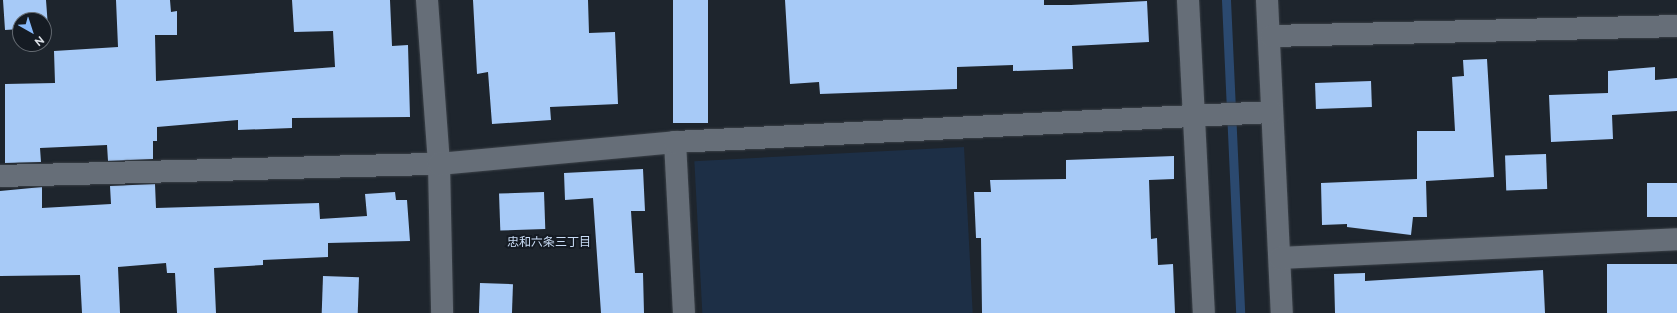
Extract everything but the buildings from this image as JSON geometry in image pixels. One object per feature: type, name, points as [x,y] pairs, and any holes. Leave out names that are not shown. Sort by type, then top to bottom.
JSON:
[{"type":"street","points":[[427,0],[438,164],[442,313]]},
{"type":"street","points":[[1188,0],[1204,313]]},
{"type":"street","points":[[1267,0],[1271,36],[1272,112],[1282,313]]},
{"type":"street","points":[[1271,36],[1677,26]]},
{"type":"street","points":[[0,176],[438,164],[675,142],[1272,112]]},
{"type":"street","points":[[675,142],[684,313]]},
{"type":"street","points":[[1280,258],[1677,239]]},
{"type":"shaded area","points":[[964,147],[973,313],[702,313],[694,161]]},
{"type":"waterway","points":[[1226,0],[1240,313]]},
{"type":"district","name":"忠和六条三丁目","points":[[549,243]]}]
